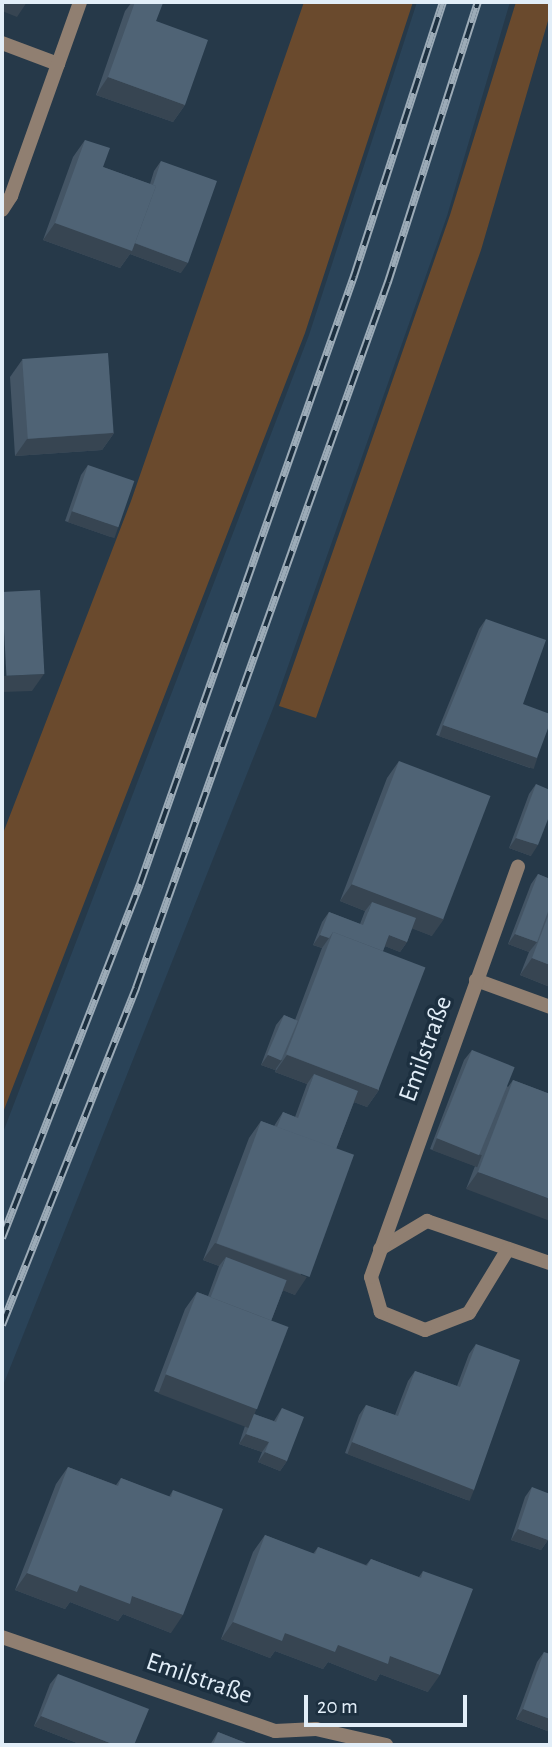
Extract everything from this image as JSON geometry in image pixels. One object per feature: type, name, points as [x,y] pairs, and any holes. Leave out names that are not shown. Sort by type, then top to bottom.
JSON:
[{"type":"street","points":[[2,210],[11,196],[80,2]]},
{"type":"street","points":[[2,43],[58,64]]},
{"type":"street","name":"Emilstraße","points":[[508,1249],[468,1313],[425,1330],[381,1312],[371,1277],[518,866]]},
{"type":"street","points":[[476,980],[550,1007]]},
{"type":"street","points":[[380,1249],[427,1221],[550,1264]]},
{"type":"street","name":"Emilstraße","points":[[2,1637],[275,1731],[316,1729],[386,1745]]},
{"type":"shaded area","points":[[304,2],[413,2],[305,333],[2,1115],[2,836],[131,501]]},
{"type":"shaded area","points":[[417,2],[510,2],[447,216],[274,706],[2,1388],[2,1135],[309,335]]},
{"type":"shaded area","points":[[516,2],[550,2],[550,14],[481,250],[316,718],[279,706],[450,215]]},
{"type":"building","points":[[135,2],[163,3],[156,21],[208,40],[185,105],[108,77]]},
{"type":"building","points":[[85,140],[110,148],[103,167],[156,186],[132,251],[55,223]]},
{"type":"building","points":[[161,161],[217,181],[188,263],[135,243],[156,186],[153,185]]},
{"type":"building","points":[[108,353],[114,433],[28,439],[22,359]]},
{"type":"building","points":[[88,465],[134,481],[118,527],[72,511]]},
{"type":"building","points":[[40,590],[44,674],[6,676],[2,592]]},
{"type":"building","points":[[486,619],[546,640],[523,704],[550,714],[550,723],[537,758],[443,725]]},
{"type":"building","points":[[399,761],[490,796],[443,919],[352,884]]},
{"type":"building","points":[[536,784],[550,790],[550,814],[538,845],[516,838]]},
{"type":"building","points":[[538,874],[550,879],[550,906],[537,942],[515,934]]},
{"type":"building","points":[[372,902],[416,918],[407,942],[389,935],[383,951],[333,932],[329,938],[320,935],[329,912],[363,925]]},
{"type":"building","points":[[550,911],[550,965],[532,958]]},
{"type":"building","points":[[333,932],[425,967],[378,1090],[286,1054]]},
{"type":"building","points":[[284,1015],[298,1021],[281,1060],[267,1055]]},
{"type":"building","points":[[472,1050],[515,1067],[479,1155],[436,1138]]},
{"type":"building","points":[[314,1074],[358,1091],[336,1149],[277,1127],[283,1112],[298,1118]]},
{"type":"building","points":[[513,1080],[550,1094],[550,1199],[478,1172]]},
{"type":"building","points":[[261,1121],[354,1155],[310,1277],[217,1243]]},
{"type":"building","points":[[226,1257],[287,1280],[271,1320],[211,1297]]},
{"type":"building","points":[[197,1292],[288,1327],[257,1409],[165,1374]]},
{"type":"building","points":[[476,1344],[520,1360],[474,1490],[352,1442],[366,1405],[398,1416],[415,1371],[460,1387]]},
{"type":"building","points":[[282,1408],[304,1417],[287,1461],[265,1452],[269,1442],[246,1434],[254,1414],[276,1422]]},
{"type":"building","points":[[68,1467],[118,1486],[121,1478],[171,1497],[173,1490],[223,1509],[183,1615],[132,1596],[130,1604],[80,1585],[77,1592],[27,1573]]},
{"type":"building","points":[[532,1487],[550,1494],[548,1540],[518,1529]]},
{"type":"building","points":[[265,1535],[315,1554],[318,1547],[367,1566],[371,1559],[421,1578],[423,1571],[473,1589],[440,1675],[390,1656],[388,1664],[338,1645],[335,1652],[285,1633],[282,1641],[233,1622]]},
{"type":"building","points":[[544,1652],[550,1654],[550,1719],[523,1709]]},
{"type":"building","points":[[58,1674],[149,1709],[134,1745],[115,1745],[41,1716]]},
{"type":"building","points":[[218,1732],[251,1745],[213,1745]]},
{"type":"railway","points":[[2,1238],[140,884],[354,276],[443,2]]},
{"type":"railway","points":[[2,1325],[136,988],[388,282],[478,2]]}]
